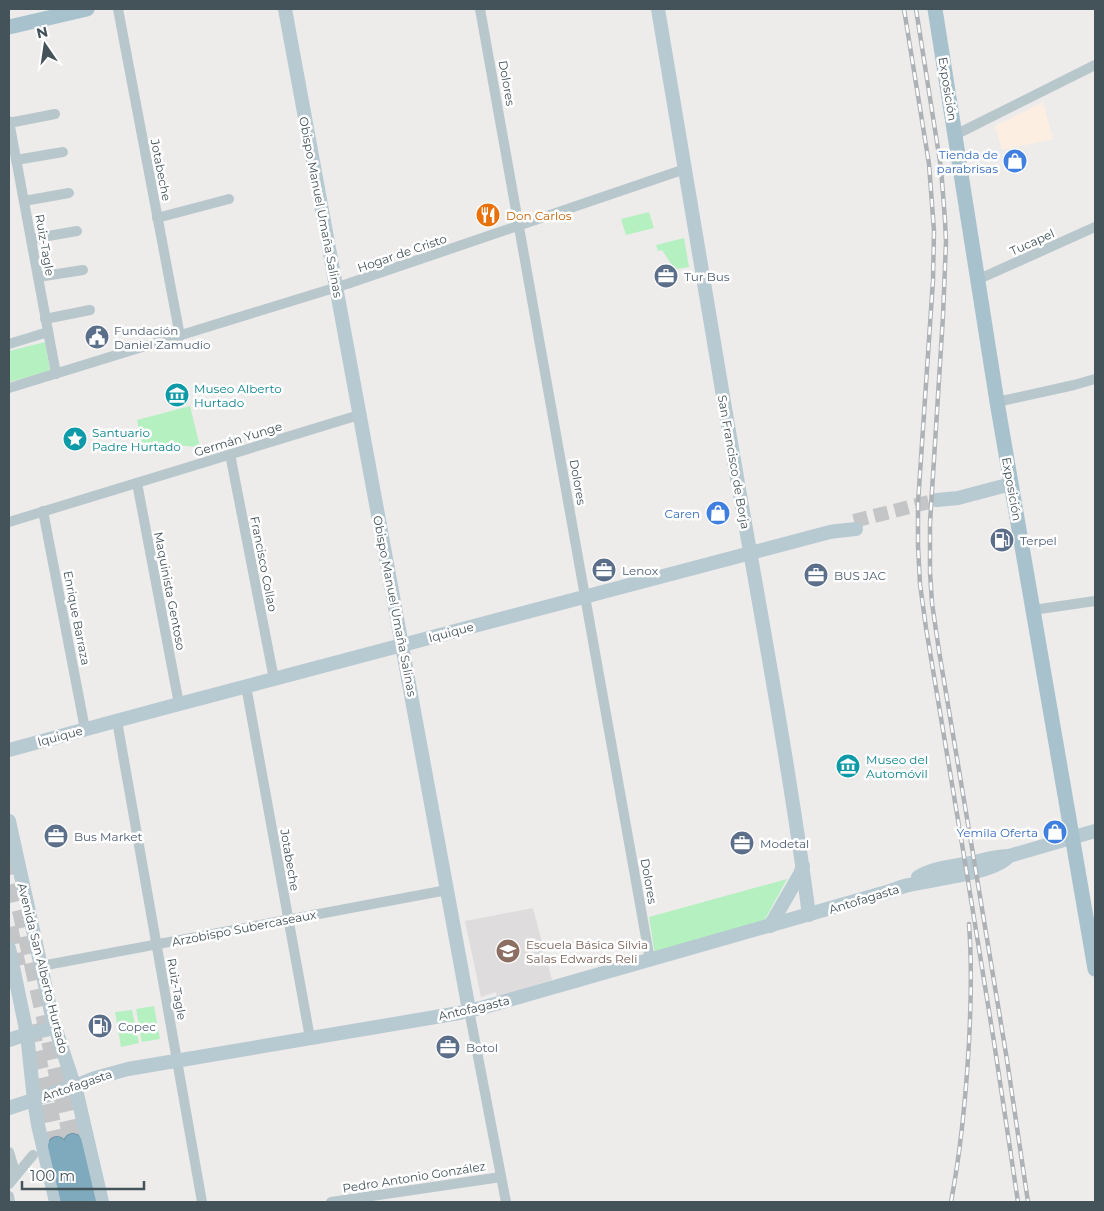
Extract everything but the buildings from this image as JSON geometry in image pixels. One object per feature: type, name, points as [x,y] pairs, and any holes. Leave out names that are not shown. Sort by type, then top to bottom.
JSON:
[{"type":"highway","points":[[70,1202],[65,1145],[87,1202]]},
{"type":"main road","points":[[9,27],[87,9]]},
{"type":"main road","name":"Exposición","points":[[935,9],[997,402],[1095,969]]},
{"type":"street","name":"Jotabeche","points":[[118,9],[180,336]]},
{"type":"street","name":"Obispo Manuel Umaña Salinas","points":[[285,9],[506,1202]]},
{"type":"street","name":"Dolores","points":[[480,9],[650,960]]},
{"type":"street","name":"San Francisco de Borja","points":[[658,9],[810,915]]},
{"type":"street","points":[[955,135],[1095,65]]},
{"type":"street","points":[[9,122],[56,114]]},
{"type":"street","name":"Ruiz-Tagle","points":[[9,122],[56,374]]},
{"type":"street","points":[[16,160],[63,152]]},
{"type":"street","name":"Hogar de Cristo","points":[[9,388],[336,288],[685,169]]},
{"type":"street","points":[[24,201],[69,193]]},
{"type":"street","points":[[157,218],[229,199]]},
{"type":"street","name":"Tucapel","points":[[979,279],[1095,227]]},
{"type":"street","points":[[31,239],[77,231]]},
{"type":"street","points":[[38,278],[83,270]]},
{"type":"street","points":[[45,319],[90,310]]},
{"type":"street","points":[[9,344],[48,332]]},
{"type":"street","points":[[997,402],[1095,379]]},
{"type":"street","name":"Germán Yunge","points":[[9,522],[359,415]]},
{"type":"street","name":"Francisco Collao","points":[[230,454],[274,679]]},
{"type":"street","name":"Maquinista Gentoso","points":[[137,483],[179,704]]},
{"type":"street","points":[[937,504],[1011,484]]},
{"type":"street","name":"Enrique Barraza","points":[[43,511],[85,730]]},
{"type":"street","name":"Iquique","points":[[9,750],[855,525]]},
{"type":"street","points":[[1034,610],[1095,601]]},
{"type":"street","name":"Jotabeche","points":[[246,686],[310,1038]]},
{"type":"street","name":"Ruiz-Tagle","points":[[117,721],[202,1202]]},
{"type":"street","name":"Avenida San Alberto Hurtado","points":[[9,820],[55,1028],[74,1086],[102,1202]]},
{"type":"street","name":"Antofagasta","points":[[9,1108],[95,1078],[128,1069],[469,1010],[810,915],[907,885],[981,870],[1000,864],[1009,856],[1095,831]]},
{"type":"street","points":[[770,926],[803,866]]},
{"type":"street","name":"Arzobispo Subercaseaux","points":[[41,966],[447,890]]},
{"type":"street","points":[[9,948],[27,1034],[34,1100],[56,1202]]},
{"type":"street","points":[[9,1040],[55,1028]]},
{"type":"street","points":[[70,1072],[80,1076],[95,1078]]},
{"type":"street","points":[[9,1152],[16,1176]]},
{"type":"street","points":[[9,1184],[33,1155]]},
{"type":"street","name":"Pedro Antonio González","points":[[331,1202],[501,1177]]},
{"type":"street","points":[[9,1196],[10,1202]]},
{"type":"shaded area","points":[[1043,102],[1053,139],[1002,150],[995,126]]},
{"type":"shaded area","name":"Escuela Básica Silvia Salas Edwards Reli","points":[[533,908],[552,980],[497,997],[496,992],[481,997],[465,921]]},
{"type":"green space","points":[[649,212],[654,228],[626,235],[621,219]]},
{"type":"green space","points":[[684,238],[689,267],[677,269],[662,250],[658,251],[656,245]]},
{"type":"green space","points":[[45,342],[50,371],[9,382],[9,351]]},
{"type":"green space","points":[[190,406],[200,447],[142,443],[137,420]]},
{"type":"green space","points":[[787,879],[763,923],[655,955],[649,917]]},
{"type":"green space","points":[[154,1006],[160,1039],[142,1042],[136,1009]]},
{"type":"green space","points":[[132,1010],[139,1043],[121,1047],[115,1012]]},
{"type":"tunnel","points":[[854,521],[937,500]]},
{"type":"tunnel","points":[[9,857],[73,1143]]},
{"type":"tunnel","points":[[9,927],[17,966]]},
{"type":"tunnel","points":[[30,1025],[57,1146]]},
{"type":"railway","points":[[904,9],[929,164],[934,231],[933,280],[918,503],[920,584],[1018,1202]]},
{"type":"railway","points":[[916,9],[941,168],[946,242],[930,523],[932,603],[1007,1060],[1028,1202]]},
{"type":"railway","points":[[951,1202],[965,1102],[968,1062],[971,983],[969,924]]},
{"type":"place","name":"Tienda de parabrisas","points":[[1015,161]]},
{"type":"place","name":"Don Carlos","points":[[488,215]]},
{"type":"place","name":"Tur Bus","points":[[666,276]]},
{"type":"place","name":"Fundación Daniel Zamudio","points":[[97,337]]},
{"type":"place","name":"Museo Alberto Hurtado","points":[[177,395]]},
{"type":"place","name":"Santuario Padre Hurtado","points":[[75,439]]},
{"type":"place","name":"Caren","points":[[718,513]]},
{"type":"place","name":"Terpel","points":[[1002,540]]},
{"type":"place","name":"Lenox","points":[[604,570]]},
{"type":"place","name":"BUS JAC","points":[[816,575]]},
{"type":"place","name":"Museo del Automóvil","points":[[848,766]]},
{"type":"place","name":"Yemila Oferta","points":[[1055,832]]},
{"type":"place","name":"Bus Market","points":[[56,836]]},
{"type":"place","name":"Modetal","points":[[742,843]]},
{"type":"place","name":"Escuela Básica Silvia Salas Edwards Reli","points":[[508,951]]},
{"type":"place","name":"Copec","points":[[100,1026]]},
{"type":"place","name":"Botol","points":[[448,1047]]}]
